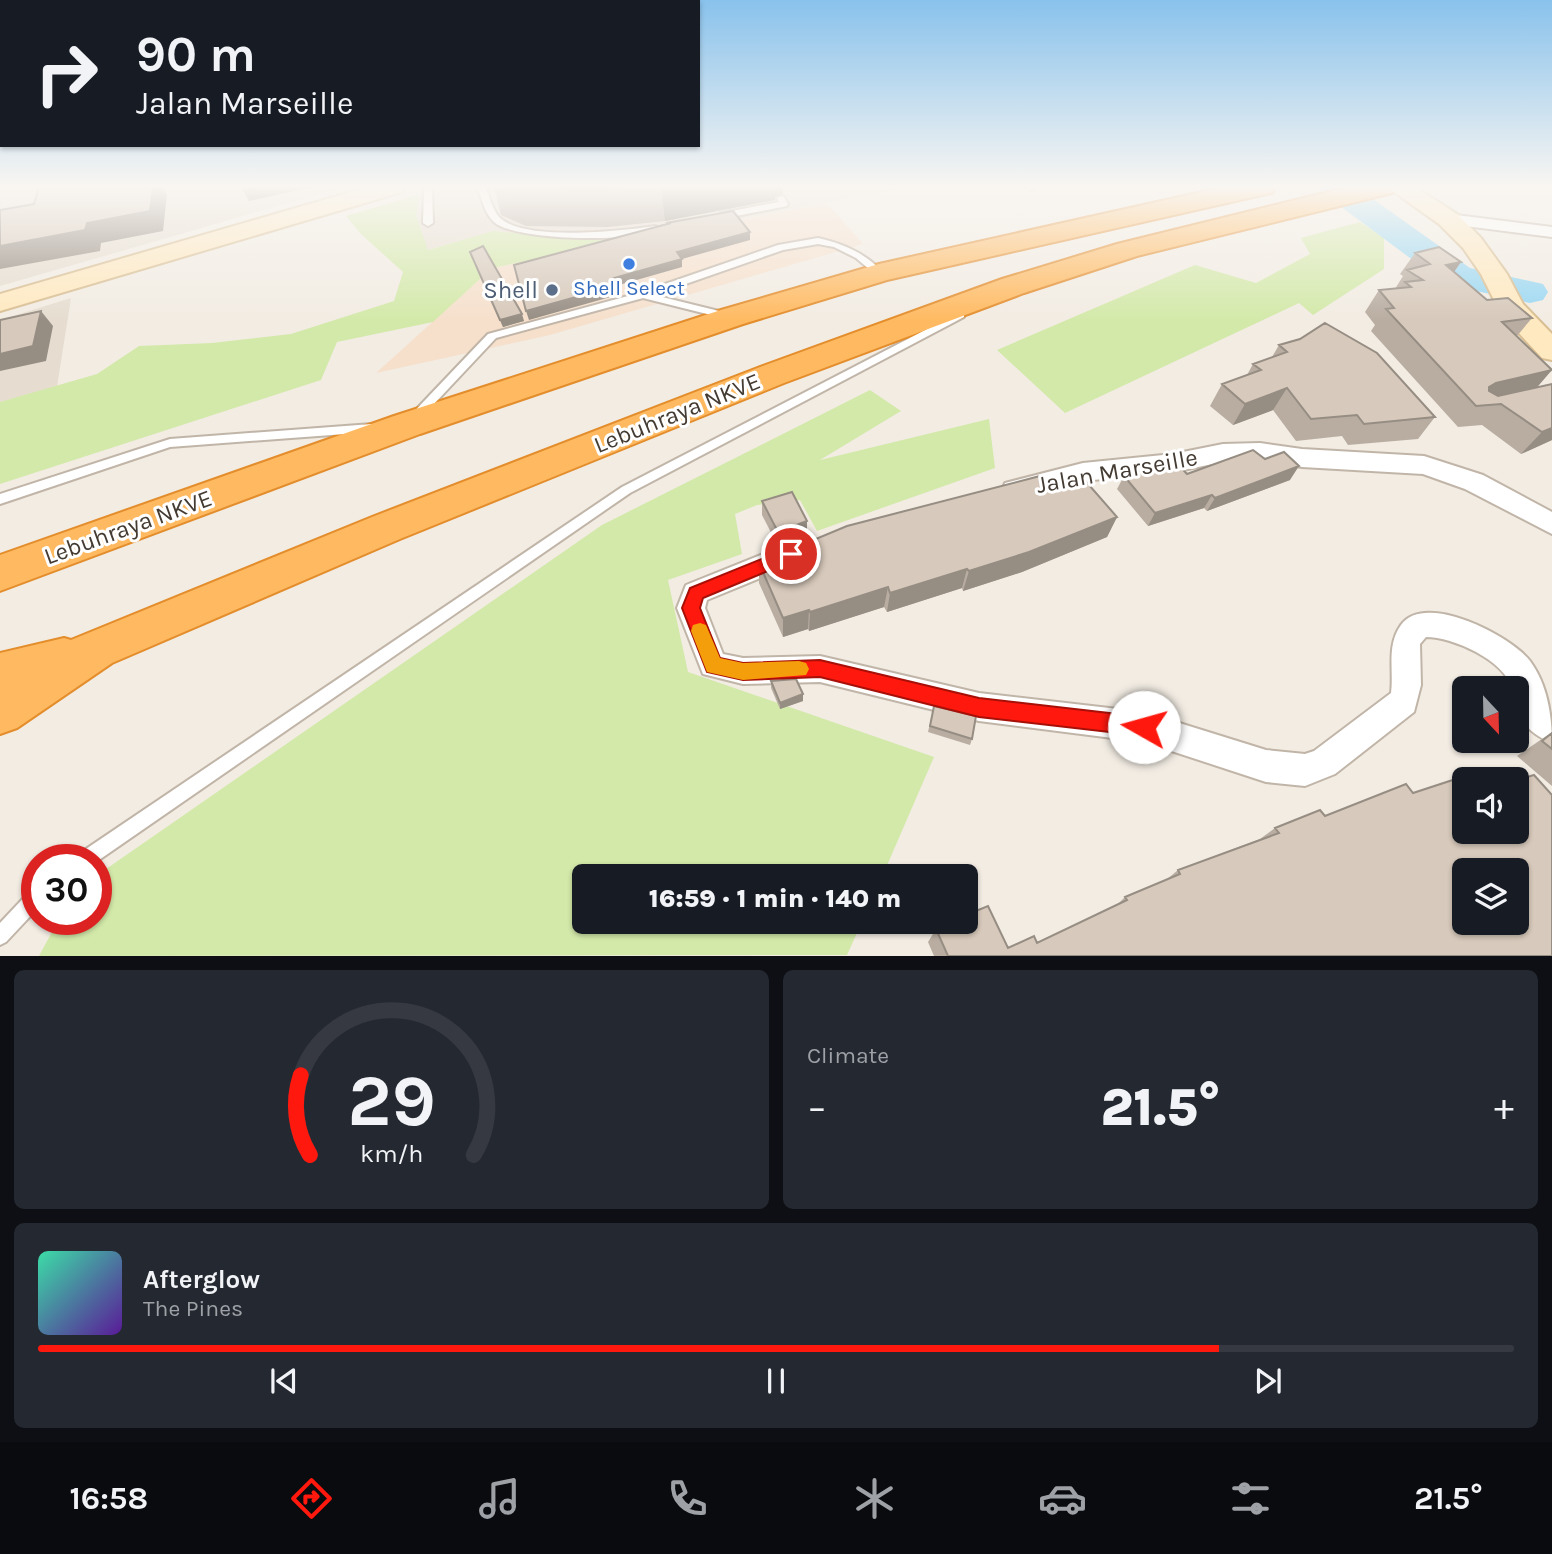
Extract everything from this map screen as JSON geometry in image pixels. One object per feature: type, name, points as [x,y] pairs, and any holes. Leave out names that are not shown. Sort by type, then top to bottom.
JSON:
[{"type":"highway","name":"Lebuhraya NKVE","points":[[0,573],[407,425],[732,317],[879,273],[1066,232]]},
{"type":"highway","name":"Lebuhraya NKVE","points":[[0,712],[96,649],[386,528],[760,379],[1013,286],[1126,250],[1202,232]]},
{"type":"highway","points":[[0,674],[96,649]]},
{"type":"main road","points":[[0,303],[242,232]]},
{"type":"main road","points":[[1461,232],[1494,274],[1511,309],[1552,351]]},
{"type":"street","name":"Jalan Marseille","points":[[992,495],[1083,472],[1172,463],[1223,453],[1260,452],[1302,458],[1424,465],[1474,482],[1552,524]]},
{"type":"street","points":[[815,544],[696,593],[691,608],[713,666],[743,671],[820,668],[979,707],[1144,727],[1266,766],[1305,770],[1324,763],[1403,702],[1409,688],[1406,642],[1414,630],[1423,625],[1446,626],[1488,645],[1512,662],[1522,674],[1537,717],[1552,728]]},
{"type":"lane","points":[[554,232],[585,236],[636,232]]},
{"type":"lane","points":[[0,499],[170,443],[407,425],[492,336],[643,295],[781,247],[818,241],[837,244],[859,256],[879,273]]},
{"type":"lane","points":[[108,844],[626,490],[1013,286]]},
{"type":"lane","points":[[643,295],[732,317]]},
{"type":"lane","points":[[0,936],[21,913]]},
{"type":"shaded area","points":[[0,232],[189,232],[0,286]]},
{"type":"shaded area","points":[[421,232],[491,232],[427,250]]},
{"type":"shaded area","points":[[500,232],[676,232],[622,242]]},
{"type":"shaded area","points":[[680,232],[852,232],[863,244],[550,335],[376,373],[492,268]]},
{"type":"shaded area","points":[[71,298],[57,387],[0,402],[0,320]]},
{"type":"green space","points":[[359,232],[422,232],[428,250],[491,232],[622,242],[492,268],[433,322],[337,342],[321,380],[0,484],[0,402],[97,374],[139,346],[212,343],[291,334],[394,301],[403,272]]},
{"type":"green space","points":[[1325,232],[1374,232],[1384,238],[1384,269],[1313,315],[1299,303],[1065,413],[997,350],[1195,265],[1256,283],[1310,254],[1301,238]]},
{"type":"green space","points":[[870,390],[901,411],[820,460],[989,419],[995,468],[817,531],[800,500],[757,505],[735,514],[742,554],[668,580],[688,672],[934,757],[888,864],[572,864],[572,934],[857,934],[847,955],[39,956],[50,935],[112,935],[112,865],[602,525]]},
{"type":"building","points":[[0,232],[76,232],[0,246]]},
{"type":"building","points":[[639,232],[750,232],[677,252],[682,259],[614,278],[619,285],[526,311],[514,265]]},
{"type":"building","points":[[483,246],[522,314],[500,320],[470,252]]},
{"type":"building","points":[[1439,247],[1461,262],[1446,265],[1487,300],[1508,298],[1532,318],[1502,322],[1552,370],[1496,383],[1489,387],[1489,391],[1498,396],[1552,384],[1552,428],[1542,432],[1501,404],[1476,406],[1386,309],[1394,308],[1379,290],[1411,287],[1405,282],[1423,280],[1407,270],[1430,264],[1415,253]]},
{"type":"building","points":[[41,311],[33,346],[0,354],[0,320]]},
{"type":"building","points":[[1325,323],[1377,353],[1435,417],[1364,424],[1357,415],[1311,419],[1287,388],[1245,404],[1222,384],[1261,370],[1253,364],[1287,352],[1279,345],[1300,339]]},
{"type":"building","points":[[1253,450],[1265,459],[1284,452],[1299,466],[1215,498],[1212,495],[1155,513],[1124,476],[1175,461],[1187,474]]},
{"type":"building","points":[[1040,476],[1050,489],[1082,477],[1117,517],[1029,552],[969,571],[967,569],[890,593],[888,587],[783,618],[759,563],[784,555],[782,553],[847,526]]},
{"type":"building","points":[[792,492],[807,521],[778,532],[762,501]]},
{"type":"building","points":[[796,679],[803,694],[780,703],[771,681]]},
{"type":"building","points":[[934,706],[976,716],[972,739],[930,726]]},
{"type":"building","points":[[1552,733],[1552,749],[1542,741]]},
{"type":"building","points":[[1534,775],[1552,795],[1552,956],[948,956],[938,934],[978,934],[978,910],[988,906],[1008,948],[1034,936],[1037,943],[1127,900],[1125,897],[1180,874],[1178,870],[1279,833],[1275,828],[1320,810],[1325,816],[1406,784],[1413,793],[1452,780],[1452,844],[1529,844],[1529,776]]},
{"type":"waterway","points":[[1397,232],[1458,276],[1530,292]]},
{"type":"slow traffic","points":[[700,631],[713,666],[743,671],[799,669]]},
{"type":"place","name":"Shell Select","points":[[629,264]]},
{"type":"place","name":"Shell","points":[[552,290]]},
{"type":"route","points":[[791,554],[696,593],[691,608],[713,666],[743,671],[820,668],[979,707],[1144,727]]}]
